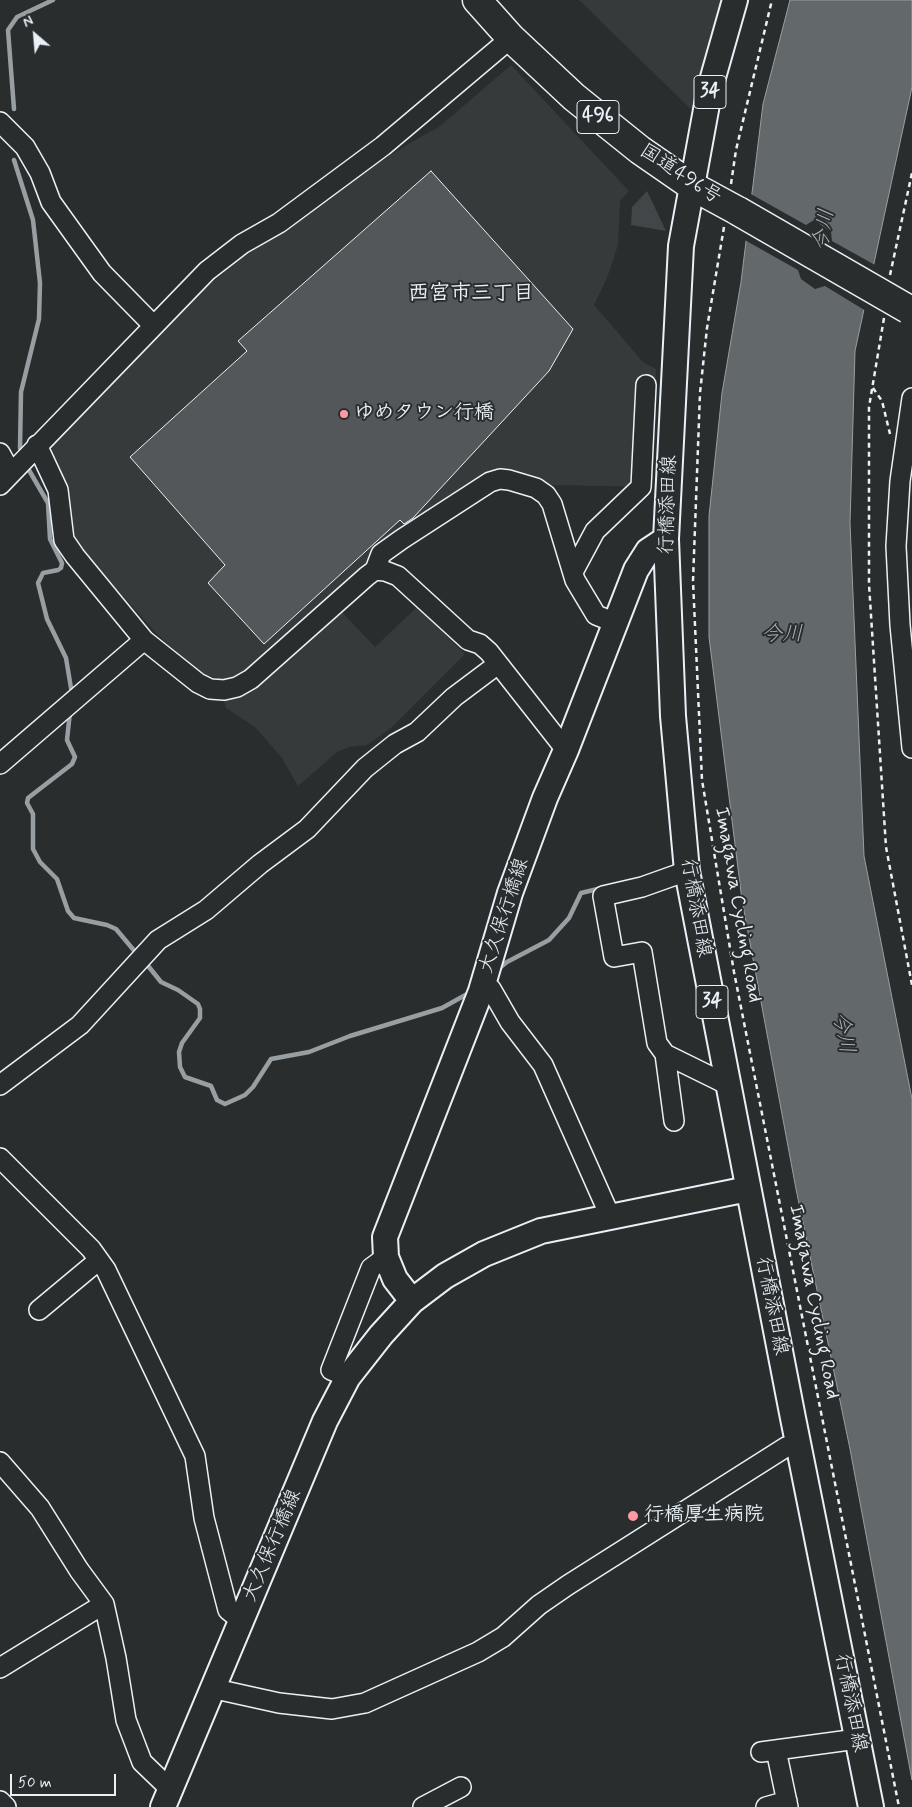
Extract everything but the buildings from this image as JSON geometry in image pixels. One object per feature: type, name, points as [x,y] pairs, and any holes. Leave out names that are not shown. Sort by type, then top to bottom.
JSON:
[{"type":"highway","name":"国道496号","points":[[477,0],[511,38],[574,97],[640,150],[692,186],[910,310]]},
{"type":"main road","name":"行橋添田線","points":[[735,0],[710,88],[680,246],[666,539],[673,716],[687,871],[871,1807]]},
{"type":"main road","name":"大久保行橋線","points":[[412,1302],[395,1279],[386,1257],[385,1237],[481,991],[510,893],[545,798],[566,750],[636,570],[648,551],[666,539]]},
{"type":"main road","name":"大久保行橋線","points":[[166,1798],[325,1421],[348,1377],[381,1335],[412,1302],[445,1276],[492,1250],[541,1231],[748,1189]]},
{"type":"street","points":[[5,479],[207,271],[242,244],[279,223],[382,146],[511,38]]},
{"type":"street","points":[[0,122],[25,147],[40,173],[51,202],[102,273],[153,325]]},
{"type":"street","points":[[573,572],[595,531],[641,487],[646,385]]},
{"type":"street","points":[[912,398],[900,481],[897,536],[900,625],[912,748]]},
{"type":"street","points":[[38,445],[58,490],[64,540],[144,640],[198,683],[210,688],[224,690],[238,687],[251,679],[375,570],[382,554],[490,482],[500,479],[536,488],[546,495],[552,504],[573,572],[596,615],[616,623]]},
{"type":"street","points":[[0,453],[5,479]]},
{"type":"street","points":[[375,570],[385,571],[398,576],[468,640],[480,644],[489,652],[566,750]]},
{"type":"street","points":[[0,764],[144,640]]},
{"type":"street","points":[[0,1085],[80,1025],[158,940],[206,910],[260,864],[307,829],[365,768],[395,744],[417,732],[454,697],[498,664]]},
{"type":"street","points":[[674,1121],[665,1054],[657,1043],[642,952],[614,957],[603,896],[642,887],[687,871]]},
{"type":"street","points":[[481,991],[491,989],[510,1022],[543,1065],[610,1216]]},
{"type":"street","points":[[665,1054],[728,1084]]},
{"type":"street","points":[[0,1158],[91,1249],[106,1270],[195,1456],[204,1518],[228,1610],[242,1621]]},
{"type":"street","points":[[348,1377],[331,1370],[371,1268],[386,1257]]},
{"type":"street","points":[[39,1310],[99,1260]]},
{"type":"street","points":[[211,1688],[279,1703],[332,1709],[365,1703],[486,1647],[503,1637],[540,1605],[568,1586],[786,1447],[798,1443]]},
{"type":"street","points":[[0,1462],[40,1508],[79,1570],[104,1604],[116,1658],[126,1720],[142,1762],[166,1798]]},
{"type":"street","points":[[0,1668],[104,1604]]},
{"type":"street","points":[[766,1807],[788,1804],[769,1751],[857,1739]]},
{"type":"street","points":[[423,1807],[461,1787]]},
{"type":"street","points":[[0,1801],[6,1807]]},
{"type":"path","name":"Imagawa Cycling Road","points":[[772,0],[736,150],[730,208],[707,328],[700,393],[693,581],[702,780],[734,972],[899,1807]]},
{"type":"path","points":[[891,438],[882,401],[873,387],[869,407],[869,584],[886,838],[912,984]]},
{"type":"shaded area","points":[[579,0],[735,0],[704,122]]},
{"type":"shaded area","points":[[511,65],[629,191],[620,201],[618,245],[607,278],[594,305],[643,362],[656,369],[651,487],[553,485],[510,473],[494,473],[478,479],[382,545],[339,609],[375,647],[417,607],[465,654],[391,728],[367,745],[349,747],[337,752],[298,786],[282,758],[255,727],[226,708],[217,678],[200,674],[158,635],[83,552],[73,535],[69,495],[51,453],[53,445],[202,291],[243,257],[292,226],[362,173],[439,127]]},
{"type":"shaded area","points":[[647,191],[666,231],[631,225],[632,207]]},
{"type":"water","name":"今川","points":[[790,0],[912,0],[912,87],[855,351],[850,523],[864,856],[912,1099],[912,1780],[850,1449],[796,1189],[742,900],[709,637],[709,516],[722,393],[741,282],[763,104]]},
{"type":"pier","points":[[749,193],[806,225],[814,220],[831,232],[832,241],[875,265],[866,311],[825,286],[815,289],[801,279],[798,270],[743,239]]},
{"type":"waterway","points":[[14,109],[8,30],[17,17],[53,0]]},
{"type":"waterway","points":[[14,160],[33,220],[40,283],[39,319],[21,392],[20,448],[23,456]]},
{"type":"waterway","points":[[26,465],[48,503],[50,539],[62,563],[61,568],[58,570],[43,573],[38,583],[47,619],[66,658],[72,694]]},
{"type":"waterway","points":[[70,712],[67,740],[75,757],[72,764],[28,798],[27,803],[33,814],[33,849],[40,862],[57,879],[68,911],[74,918],[107,925],[116,929],[137,954]]},
{"type":"waterway","points":[[497,970],[507,962],[549,940],[569,918],[581,893],[602,888]]},
{"type":"waterway","points":[[145,962],[161,982],[178,990],[198,1004],[200,1018],[182,1043],[179,1052],[180,1067],[185,1077],[211,1086],[217,1100],[225,1104],[245,1095],[253,1087],[271,1059],[309,1052],[350,1036],[442,1008],[469,993]]},
{"type":"place","name":"ゆめタウン行橋","points":[[344,414]]},
{"type":"place","name":"行橋厚生病院","points":[[633,1516]]},
{"type":"district","name":"西宮市三丁目","points":[[471,295]]}]
